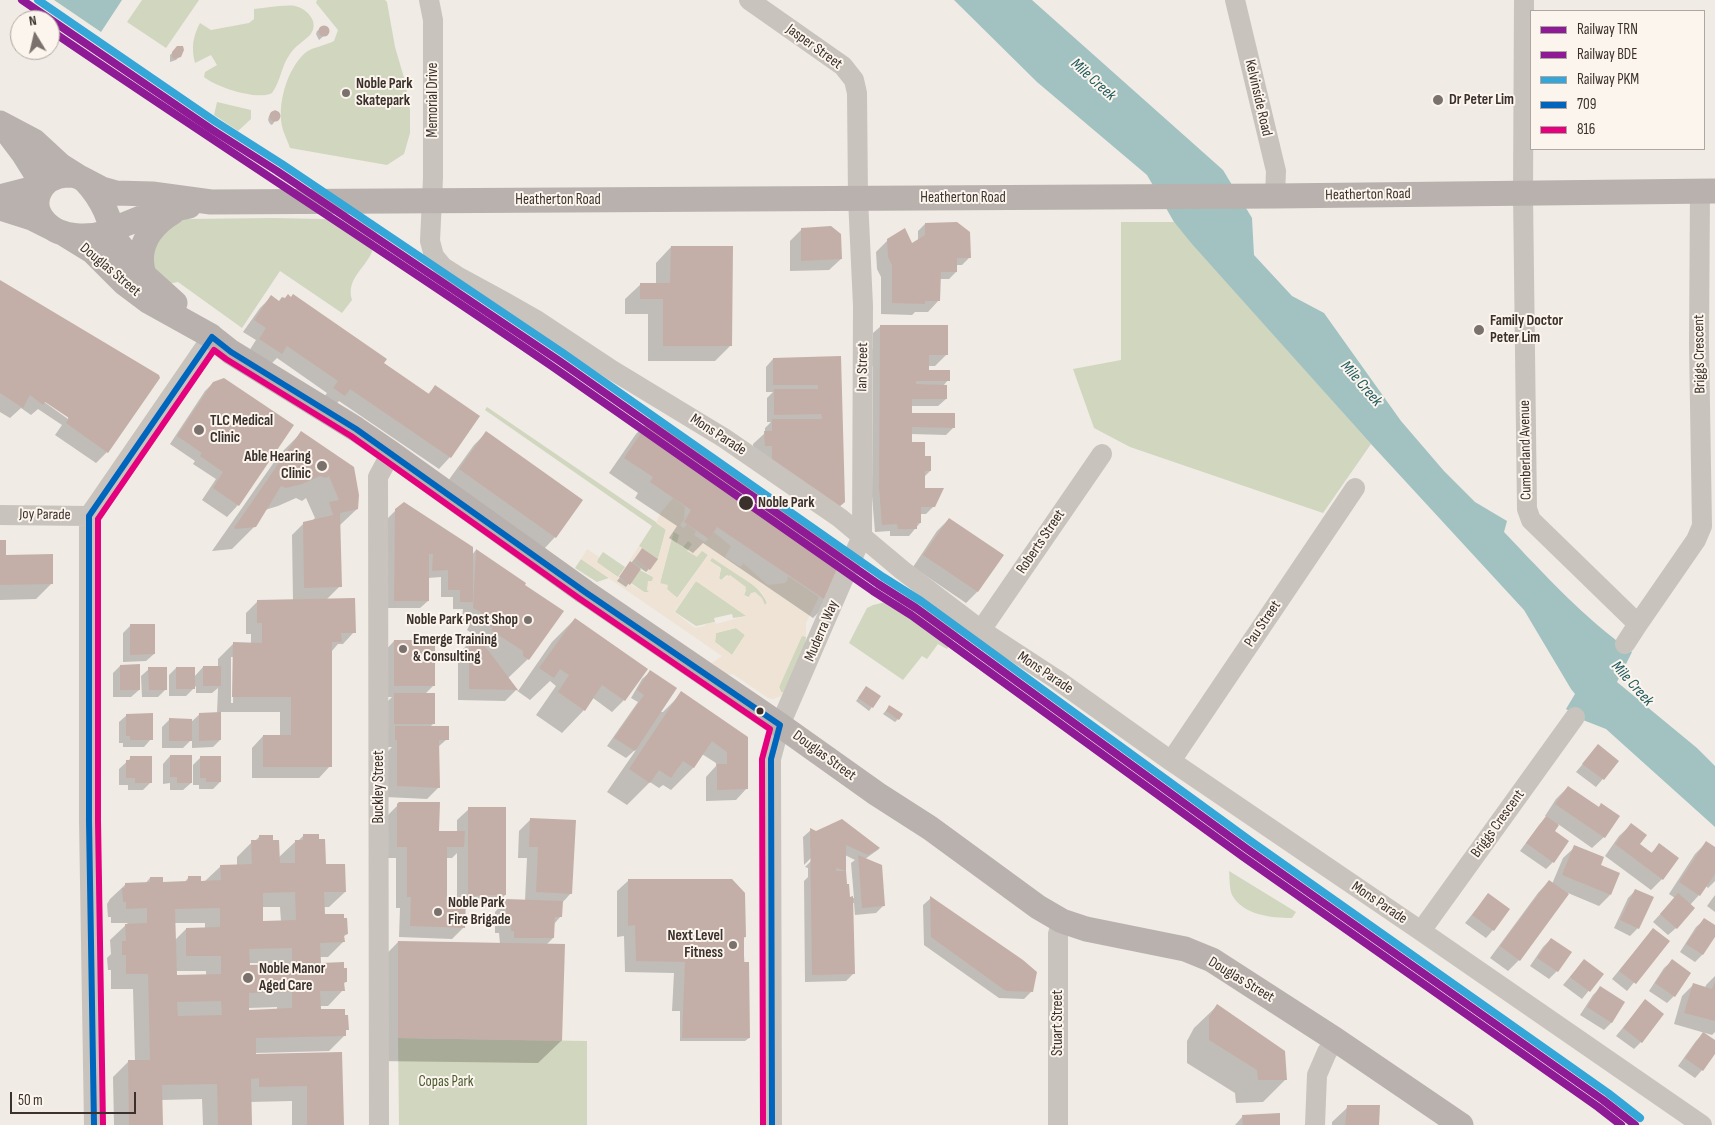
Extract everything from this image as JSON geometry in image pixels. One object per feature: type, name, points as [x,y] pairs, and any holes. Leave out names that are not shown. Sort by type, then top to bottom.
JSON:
[{"type":"main road","points":[[0,123],[34,141],[60,166],[81,178],[99,198],[108,218],[110,231],[86,236],[57,231],[32,218],[0,208]]},
{"type":"main road","points":[[0,123],[23,153],[42,185],[38,200],[39,212],[44,221],[57,231]]},
{"type":"main road","points":[[0,197],[42,185],[50,178],[58,176],[70,175],[81,178]]},
{"type":"main road","name":"Heatherton Road","points":[[81,178],[116,193],[152,194],[211,202],[1275,196],[1707,191]]},
{"type":"main road","name":"Heatherton Road","points":[[110,231],[148,215],[211,202]]},
{"type":"main road","points":[[144,275],[141,255],[144,241],[156,224],[179,208]]},
{"type":"main road","name":"Douglas Street","points":[[57,231],[86,247],[124,283],[148,301],[212,336]]},
{"type":"main road","name":"Douglas Street","points":[[110,231],[144,275],[231,352],[356,429],[391,453],[593,597],[877,794],[930,828],[1032,903],[1062,921],[1086,929],[1185,950],[1212,960],[1336,1040],[1461,1125]]},
{"type":"street","name":"Memorial Drive","points":[[429,0],[432,20],[433,54],[432,201]]},
{"type":"street","name":"Jasper Street","points":[[749,0],[843,66],[854,80],[857,93],[858,198]]},
{"type":"street","name":"Kelvinside Road","points":[[1235,0],[1276,171],[1275,196]]},
{"type":"street","name":"Cumberland Avenue","points":[[1524,0],[1526,497],[1529,516],[1638,624]]},
{"type":"street","name":"Briggs Crescent","points":[[1707,191],[1700,344],[1708,524]]},
{"type":"street","name":"Ian Street","points":[[858,198],[863,306],[862,536]]},
{"type":"street","name":"Mons Parade","points":[[432,201],[430,245],[434,256],[447,270],[523,312],[618,374],[708,428],[840,518],[981,630],[1056,679],[1171,761],[1702,1125]]},
{"type":"street","points":[[94,1125],[89,821],[89,516],[212,336]]},
{"type":"street","name":"Buckley Street","points":[[379,1125],[378,477],[391,453]]},
{"type":"street","name":"Roberts Street","points":[[981,630],[1102,454]]},
{"type":"street","name":"Pau Street","points":[[1171,761],[1354,488]]},
{"type":"street","name":"Joy Parade","points":[[0,515],[89,516]]},
{"type":"street","points":[[1625,644],[1708,524]]},
{"type":"street","name":"Muderra Way","points":[[772,1125],[771,759],[780,725],[862,536]]},
{"type":"street","name":"Briggs Crescent","points":[[1421,931],[1575,717]]},
{"type":"street","name":"Stuart Street","points":[[1058,1125],[1058,934],[1062,921]]},
{"type":"street","points":[[1315,1125],[1317,1075],[1327,1052],[1336,1040]]},
{"type":"green space","points":[[142,0],[199,0],[166,48],[127,22]]},
{"type":"green space","name":"Noble Park Skatepark","points":[[317,0],[385,0],[387,2],[395,47],[405,81],[410,110],[410,133],[404,154],[387,165],[290,148],[281,120],[282,99],[288,78],[305,53],[334,41],[338,30],[316,3]]},
{"type":"green space","points":[[295,6],[304,10],[311,17],[314,26],[310,35],[294,49],[287,59],[272,93],[257,95],[237,92],[204,77],[205,72],[217,65],[211,55],[195,63],[193,42],[200,23],[211,30],[249,23],[254,19],[254,9]]},
{"type":"green space","points":[[217,102],[251,110],[251,119],[238,131],[214,115]]},
{"type":"green space","points":[[185,219],[373,220],[378,226],[371,254],[353,281],[351,287],[352,300],[342,313],[280,271],[242,328],[178,282],[168,284],[151,265],[157,233]]},
{"type":"green space","points":[[1121,222],[1174,222],[1371,444],[1323,513],[1130,447],[1094,428],[1073,369],[1121,360]]},
{"type":"green space","points":[[487,407],[666,529],[658,559],[639,546],[652,526],[485,410]]},
{"type":"green space","points":[[673,531],[679,535],[683,547],[688,540],[693,544],[688,550],[702,550],[708,555],[677,598],[660,583]]},
{"type":"green space","points":[[603,552],[625,567],[618,577],[596,562]]},
{"type":"green space","points":[[712,557],[751,583],[758,589],[767,603],[765,605],[744,595],[746,590],[727,575],[721,580],[719,578],[721,568],[710,561]]},
{"type":"green space","points":[[581,559],[609,578],[597,582],[575,568]]},
{"type":"green space","points":[[640,570],[653,577],[653,581],[649,581],[647,590],[650,591],[648,592],[644,592],[631,583]]},
{"type":"green space","points":[[696,581],[747,616],[733,618],[732,614],[714,618],[715,622],[696,626],[675,612]]},
{"type":"green space","points":[[911,596],[960,629],[947,649],[938,644],[927,659],[922,656],[903,680],[849,643],[867,608]]},
{"type":"green space","points":[[736,628],[745,635],[732,655],[715,642],[716,633]]},
{"type":"green space","points":[[802,635],[806,637],[805,645],[784,693],[781,692],[779,687]]},
{"type":"green space","points":[[1229,871],[1296,912],[1292,918],[1258,914],[1243,907],[1232,895]]},
{"type":"green space","name":"Copas Park","points":[[398,1038],[587,1041],[587,1125],[399,1125]]},
{"type":"shaded area","points":[[673,498],[685,507],[684,520],[680,525],[684,528],[687,524],[696,531],[694,535],[705,542],[714,532],[731,546],[725,557],[741,567],[743,563],[768,585],[785,583],[788,576],[819,597],[806,623],[806,637],[802,636],[779,687],[781,692],[784,693],[781,696],[773,699],[768,698],[733,674],[727,675],[712,663],[722,656],[581,559],[587,549],[599,557],[597,562],[619,578],[644,592],[648,592],[648,581],[652,581],[653,577],[630,560],[639,546],[642,548],[635,559],[650,570],[658,559],[666,530],[656,523],[661,512]],"holes":[[[674,531],[679,535],[677,543],[683,547],[688,541],[692,544],[687,551],[697,557],[702,551],[708,555],[678,598],[667,590],[668,585],[660,583]],[[712,558],[756,587],[763,594],[767,603],[765,605],[762,598],[755,592],[751,593],[748,598],[744,595],[746,587],[730,575],[721,580],[719,578],[721,569],[710,561]],[[696,581],[746,616],[716,624],[715,622],[705,624],[705,626],[695,628],[674,612]],[[736,628],[745,635],[732,655],[715,642],[716,633]]]},
{"type":"water","points":[[54,0],[122,0],[101,32]]},
{"type":"water","name":"Mile Creek","points":[[954,0],[1032,0],[1223,170],[1252,218],[1254,255],[1292,296],[1324,313],[1401,421],[1444,471],[1475,502],[1507,521],[1504,532],[1581,610],[1632,652],[1617,682],[1697,748],[1715,766],[1715,827],[1606,729],[1583,720],[1566,709],[1575,694],[1524,610],[1371,444],[1192,244],[1174,222],[1147,175],[1037,82]]},
{"type":"building","points":[[324,25],[330,31],[324,37],[318,31]]},
{"type":"building","points":[[177,46],[183,46],[184,50],[181,57],[174,59],[172,52]]},
{"type":"building","points":[[273,111],[277,111],[280,116],[279,120],[273,121],[270,118],[270,114]]},
{"type":"building","points":[[957,222],[970,232],[971,258],[957,258],[957,272],[941,272],[940,301],[925,301],[925,304],[892,303],[892,265],[888,257],[887,239],[905,228],[912,243],[925,235],[925,223]]},
{"type":"building","points":[[831,226],[841,234],[842,259],[801,261],[801,228]]},
{"type":"building","points":[[671,246],[733,246],[732,346],[663,346],[663,299],[640,299],[640,283],[670,283]]},
{"type":"building","points":[[0,280],[159,375],[160,378],[108,453],[66,423],[69,418],[45,402],[43,405],[30,395],[23,408],[0,393]]},
{"type":"building","points":[[288,294],[291,297],[293,294],[387,359],[384,363],[429,394],[435,385],[480,416],[451,458],[350,389],[345,396],[333,388],[338,381],[287,346],[282,354],[259,339],[266,328],[254,320],[271,295],[279,301]]},
{"type":"building","points":[[880,325],[948,325],[948,355],[929,355],[929,370],[950,370],[950,381],[916,381],[916,384],[947,385],[947,399],[912,399],[912,413],[955,413],[955,428],[912,427],[912,442],[925,442],[925,456],[931,456],[931,471],[925,471],[925,488],[944,488],[935,507],[921,507],[921,523],[917,523],[917,529],[898,529],[897,524],[882,525],[879,488]]},
{"type":"building","points":[[841,356],[845,502],[839,507],[772,461],[772,446],[765,446],[764,431],[772,431],[772,419],[822,419],[821,414],[774,415],[774,389],[818,389],[818,385],[773,385],[773,358]]},
{"type":"building","points":[[224,378],[294,425],[239,506],[213,488],[223,472],[200,456],[202,453],[177,436],[213,382]]},
{"type":"building","name":"Noble Park","points":[[652,417],[850,550],[830,603],[717,527],[709,539],[684,522],[691,510],[650,482],[653,477],[624,458]]},
{"type":"building","points":[[301,431],[354,467],[359,495],[358,509],[340,513],[342,587],[304,588],[303,522],[333,515],[329,502],[339,500],[329,476],[326,478],[320,476],[302,484],[286,488],[281,486],[256,527],[234,528]]},
{"type":"building","points":[[486,431],[583,500],[556,538],[459,469]]},
{"type":"building","points":[[404,502],[473,547],[473,602],[460,602],[460,590],[448,590],[448,570],[432,571],[433,554],[429,554],[429,601],[394,601],[395,509]]},
{"type":"building","points":[[949,518],[1004,555],[978,592],[923,555]]},
{"type":"building","points":[[0,540],[6,540],[6,555],[53,554],[53,584],[0,585]]},
{"type":"building","points":[[642,548],[658,559],[650,570],[635,559]]},
{"type":"building","points":[[476,549],[564,611],[529,660],[523,656],[523,651],[491,630],[493,628],[478,618],[481,612],[473,608]]},
{"type":"building","points":[[630,561],[641,569],[630,585],[619,577]]},
{"type":"building","points":[[355,598],[356,633],[341,633],[342,642],[332,642],[332,767],[263,767],[263,735],[291,735],[291,697],[232,697],[233,642],[262,643],[262,623],[257,623],[257,600]]},
{"type":"building","points":[[575,618],[648,669],[625,701],[602,685],[585,711],[558,692],[569,675],[560,669],[554,678],[539,668]]},
{"type":"building","points":[[130,624],[155,624],[155,654],[130,655]]},
{"type":"building","points":[[394,640],[435,640],[435,686],[394,686]]},
{"type":"building","points":[[481,641],[518,690],[469,689],[469,642]]},
{"type":"building","points":[[140,664],[140,690],[120,690],[120,665]]},
{"type":"building","points":[[203,666],[221,666],[221,686],[203,686]]},
{"type":"building","points":[[148,667],[167,667],[167,690],[149,690]]},
{"type":"building","points":[[176,667],[195,667],[195,689],[176,689]]},
{"type":"building","points":[[650,670],[677,688],[635,751],[614,738],[644,695],[637,690]]},
{"type":"building","points":[[866,686],[881,696],[873,708],[858,698]]},
{"type":"building","points":[[681,691],[748,737],[748,789],[717,790],[717,764],[727,764],[727,752],[712,741],[694,768],[683,761],[671,778],[659,770],[650,783],[629,769]]},
{"type":"building","points":[[394,693],[435,693],[435,724],[394,724]]},
{"type":"building","points":[[889,705],[903,714],[899,720],[886,711]]},
{"type":"building","points":[[221,712],[221,740],[199,741],[199,713]]},
{"type":"building","points":[[153,713],[153,740],[130,740],[130,736],[126,736],[126,714]]},
{"type":"building","points":[[169,718],[192,719],[192,741],[169,741]]},
{"type":"building","points":[[395,726],[449,726],[449,740],[439,740],[440,788],[397,786],[397,740],[395,740]]},
{"type":"building","points":[[1598,744],[1619,761],[1604,780],[1582,764]]},
{"type":"building","points":[[170,755],[192,755],[192,783],[177,783],[177,777],[170,777]]},
{"type":"building","points":[[130,756],[152,756],[152,783],[135,783],[135,778],[126,778],[126,760],[130,760]]},
{"type":"building","points":[[200,756],[221,756],[221,782],[206,782],[206,778],[200,778]]},
{"type":"building","points":[[1568,786],[1599,807],[1601,803],[1620,816],[1605,838],[1555,804]]},
{"type":"building","points":[[399,802],[440,802],[439,831],[465,831],[464,847],[447,847],[447,897],[466,898],[465,928],[410,926],[411,897],[407,897],[407,847],[397,847],[397,804]]},
{"type":"building","points":[[468,807],[506,807],[506,895],[468,896]]},
{"type":"building","points":[[1546,816],[1559,825],[1555,831],[1569,841],[1554,863],[1526,843]]},
{"type":"building","points":[[530,818],[576,820],[572,894],[536,892],[538,847],[529,847]]},
{"type":"building","points":[[842,819],[880,848],[868,855],[846,845],[847,884],[849,884],[850,897],[853,896],[855,974],[812,975],[810,828],[816,831]]},
{"type":"building","points":[[1631,823],[1647,835],[1640,844],[1652,853],[1659,843],[1679,858],[1663,880],[1615,844]]},
{"type":"building","name":"Noble Manor Aged Care","points":[[303,834],[319,834],[319,839],[325,839],[326,864],[345,864],[346,892],[324,892],[325,914],[344,914],[344,918],[347,918],[348,934],[344,935],[345,942],[320,943],[321,963],[344,962],[344,968],[347,968],[347,982],[344,982],[345,991],[320,991],[321,1009],[345,1009],[345,1015],[348,1015],[349,1030],[346,1030],[346,1036],[256,1038],[256,1054],[342,1052],[344,1125],[307,1125],[307,1086],[259,1087],[259,1078],[251,1079],[252,1125],[218,1125],[217,1084],[162,1085],[163,1125],[129,1125],[128,1060],[150,1060],[148,974],[126,974],[126,955],[122,955],[122,941],[126,941],[125,924],[147,923],[147,908],[126,909],[126,902],[123,902],[122,888],[125,888],[125,883],[150,882],[150,877],[163,877],[163,882],[188,881],[188,876],[201,876],[201,881],[221,880],[220,865],[252,864],[251,840],[259,840],[259,835],[273,835],[273,840],[279,840],[280,863],[295,863],[295,840],[303,840]],"holes":[[[295,892],[296,920],[263,921],[263,893]],[[220,908],[220,927],[186,928],[186,956],[221,956],[221,974],[177,975],[175,909]],[[292,948],[292,964],[250,965],[249,949]],[[292,992],[292,1008],[249,1010],[249,993]],[[221,1001],[222,1015],[178,1016],[177,1002]]]},
{"type":"building","points":[[1706,841],[1715,847],[1715,874],[1700,896],[1679,882]]},
{"type":"building","points":[[1574,845],[1604,857],[1601,865],[1620,873],[1611,895],[1562,875]]},
{"type":"building","points":[[858,855],[882,865],[885,906],[862,908]]},
{"type":"building","points":[[628,879],[732,879],[745,893],[746,937],[744,937],[744,962],[749,962],[750,1038],[682,1038],[685,962],[636,961],[635,925],[628,926]]},
{"type":"building","points":[[1549,880],[1569,894],[1520,961],[1500,946]]},
{"type":"building","points":[[1635,889],[1654,897],[1639,929],[1620,920]]},
{"type":"building","points":[[1488,893],[1510,909],[1494,931],[1472,915]]},
{"type":"building","points":[[1678,893],[1695,908],[1677,929],[1660,914]]},
{"type":"building","points":[[930,896],[1023,960],[1037,972],[1033,992],[1007,991],[1003,989],[931,937]]},
{"type":"building","points":[[506,899],[563,901],[562,917],[555,917],[554,938],[514,938],[514,931],[511,931],[510,922],[506,922]]},
{"type":"building","points":[[1704,918],[1715,925],[1715,937],[1703,955],[1686,944]]},
{"type":"building","points":[[1653,928],[1670,941],[1636,984],[1619,971]]},
{"type":"building","points":[[1551,938],[1572,952],[1558,972],[1537,958]]},
{"type":"building","points":[[398,941],[565,944],[562,1041],[398,1038]]},
{"type":"building","points":[[1584,959],[1604,974],[1590,992],[1570,977]]},
{"type":"building","points":[[1672,959],[1691,973],[1675,997],[1655,983]]},
{"type":"building","points":[[1715,981],[1715,1021],[1684,1013],[1693,983],[1712,989]]},
{"type":"building","points":[[1600,986],[1625,1002],[1612,1023],[1587,1007]]},
{"type":"building","points":[[1645,999],[1664,1014],[1642,1043],[1623,1028]]},
{"type":"building","points":[[1217,1004],[1285,1051],[1287,1080],[1258,1080],[1257,1070],[1209,1040],[1209,1017]]},
{"type":"building","points":[[1703,1032],[1715,1040],[1715,1054],[1703,1071],[1685,1058]]},
{"type":"building","points":[[1347,1105],[1380,1105],[1379,1125],[1345,1125]]},
{"type":"building","points":[[1280,1113],[1280,1125],[1243,1125],[1242,1115]]},
{"type":"rail line","name":"TRN","points":[[22,0],[211,129],[277,171],[558,360],[878,584],[916,608],[1247,849],[1603,1100],[1635,1125]]},
{"type":"rail line","name":"PKM","points":[[38,0],[216,122],[282,164],[563,353],[883,577],[921,601],[1252,842],[1608,1093],[1640,1118]]},
{"type":"rail line","name":"BDE","points":[[60,37],[491,324],[873,591],[911,615],[1242,856],[1621,1125]]},
{"type":"transit line","name":"709","points":[[94,1125],[89,821],[89,516],[212,337],[231,352],[356,429],[585,592],[780,725],[771,759],[772,1125]]},
{"type":"transit line","name":"816","points":[[103,1125],[98,821],[98,519],[214,350],[351,436],[580,599],[770,729],[762,759],[763,1125]]},
{"type":"place","name":"Noble Park Skatepark","points":[[346,93]]},
{"type":"place","name":"Dr Peter Lim","points":[[1438,100]]},
{"type":"place","name":"Family Doctor Peter Lim","points":[[1479,330]]},
{"type":"place","name":"TLC Medical Clinic","points":[[199,430]]},
{"type":"place","name":"Able Hearing Clinic","points":[[322,466]]},
{"type":"place","name":"Noble Park","points":[[746,503]]},
{"type":"place","name":"Noble Park Post Shop","points":[[528,620]]},
{"type":"place","name":"Emerge Training & Consulting","points":[[403,649]]},
{"type":"place","name":"Noble Park Fire Brigade","points":[[438,912]]},
{"type":"place","name":"Next Level Fitness","points":[[733,945]]},
{"type":"place","name":"Noble Manor Aged Care","points":[[248,978]]}]
